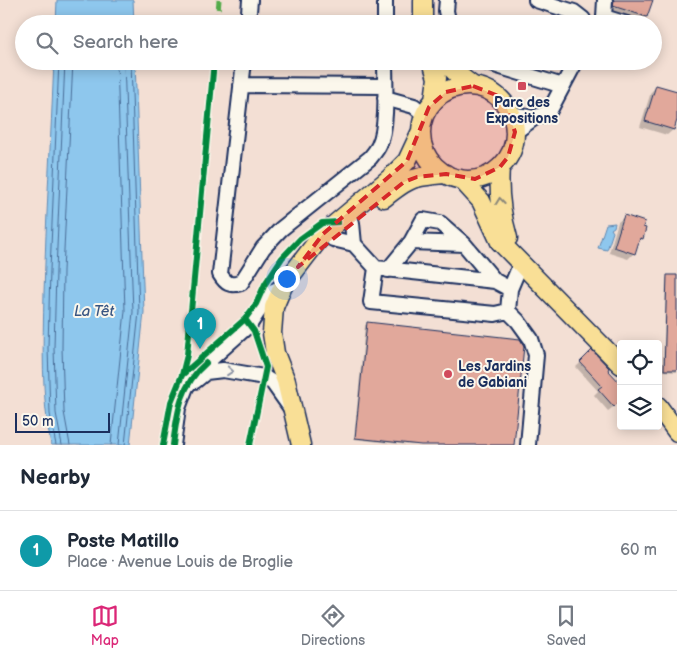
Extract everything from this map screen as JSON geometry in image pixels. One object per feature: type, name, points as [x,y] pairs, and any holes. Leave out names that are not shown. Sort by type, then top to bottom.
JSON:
[{"type":"main road","points":[[435,70],[437,78],[427,115],[423,144],[428,156],[436,166],[454,176],[481,202],[500,242],[617,361]]},
{"type":"main road","points":[[298,266],[404,182],[417,177],[454,176],[475,179],[488,175],[500,167],[508,157],[513,145],[515,132],[511,114],[505,103],[496,95],[474,86],[452,70]]},
{"type":"main road","points":[[301,445],[286,382],[275,353],[272,333],[274,308],[283,286],[322,234],[390,178],[407,161],[427,115],[446,92],[459,87],[474,86]]},
{"type":"main road","points":[[500,167],[499,193],[501,214],[508,239],[521,263]]},
{"type":"main road","points":[[662,411],[677,432]]},
{"type":"main road","points":[[291,445],[294,414]]},
{"type":"street","points":[[249,15],[250,0]]},
{"type":"street","points":[[385,0],[385,15]]},
{"type":"street","points":[[447,0],[447,15]]},
{"type":"street","points":[[536,0],[578,15]]},
{"type":"street","points":[[604,15],[605,0]]},
{"type":"street","points":[[243,70],[220,274],[225,282],[233,285],[241,283],[263,248],[281,229],[370,158],[380,144],[385,70]]},
{"type":"street","points":[[511,70],[563,86]]},
{"type":"street","points":[[515,132],[534,118],[549,112],[571,70]]},
{"type":"street","points":[[241,85],[385,92],[414,106],[427,115]]},
{"type":"street","points":[[511,114],[534,118]]},
{"type":"street","points":[[495,281],[464,244],[440,223],[423,220],[411,242],[382,269],[371,302],[495,314],[508,311]]},
{"type":"street","points":[[352,223],[354,244]]},
{"type":"street","points":[[333,239],[354,244],[382,269],[495,281],[510,288]]},
{"type":"street","points":[[411,242],[464,244]]},
{"type":"street","points":[[521,263],[510,288],[508,311],[532,339],[536,356],[528,445]]},
{"type":"street","points":[[173,445],[178,408],[186,387],[203,366],[250,324],[271,292],[283,286]]},
{"type":"street","points":[[186,387],[206,372],[223,370],[264,377],[273,383],[294,414]]},
{"type":"highlighted area","points":[[473,86],[496,95],[505,103],[515,132],[508,157],[500,167],[475,179],[446,174],[417,177],[404,182],[298,267],[323,234],[407,161],[429,107],[446,92]]},
{"type":"water","points":[[57,0],[133,0],[134,15],[56,15]]},
{"type":"water","name":"La Têt","points":[[54,70],[135,70],[144,312],[130,445],[51,445],[43,369],[46,235]]},
{"type":"water","points":[[615,223],[611,229],[613,232],[607,250],[598,248],[606,224]]},
{"type":"building","points":[[614,0],[653,0],[648,15],[641,15],[613,6]]},
{"type":"building","points":[[656,85],[677,91],[677,120],[674,130],[645,121]]},
{"type":"building","points":[[624,215],[645,222],[643,227],[646,228],[643,239],[640,238],[635,254],[614,247]]},
{"type":"building","points":[[667,275],[677,275],[677,370],[664,370]]},
{"type":"building","points":[[367,322],[520,339],[524,346],[514,445],[421,445],[355,438]]},
{"type":"building","points":[[592,350],[609,368],[608,370],[617,380],[617,404],[614,407],[598,389],[602,386],[580,362]]},
{"type":"marked path","points":[[218,15],[219,0]]},
{"type":"cycle path","points":[[163,445],[171,402],[182,375],[187,355],[213,70]]},
{"type":"cycle path","points":[[182,375],[245,319],[256,304],[265,284],[282,258],[300,239],[322,223],[338,222]]},
{"type":"cycle path","points":[[245,319],[254,331],[266,367],[250,445]]},
{"type":"cycle path","points":[[173,445],[178,411],[185,390],[190,381],[206,363]]},
{"type":"place","name":"Parc des Expositions","points":[[522,86]]},
{"type":"place","name":"Poste Matillo","points":[[200,349]]},
{"type":"place","name":"Les Jardins de Gabiani","points":[[448,374]]}]
